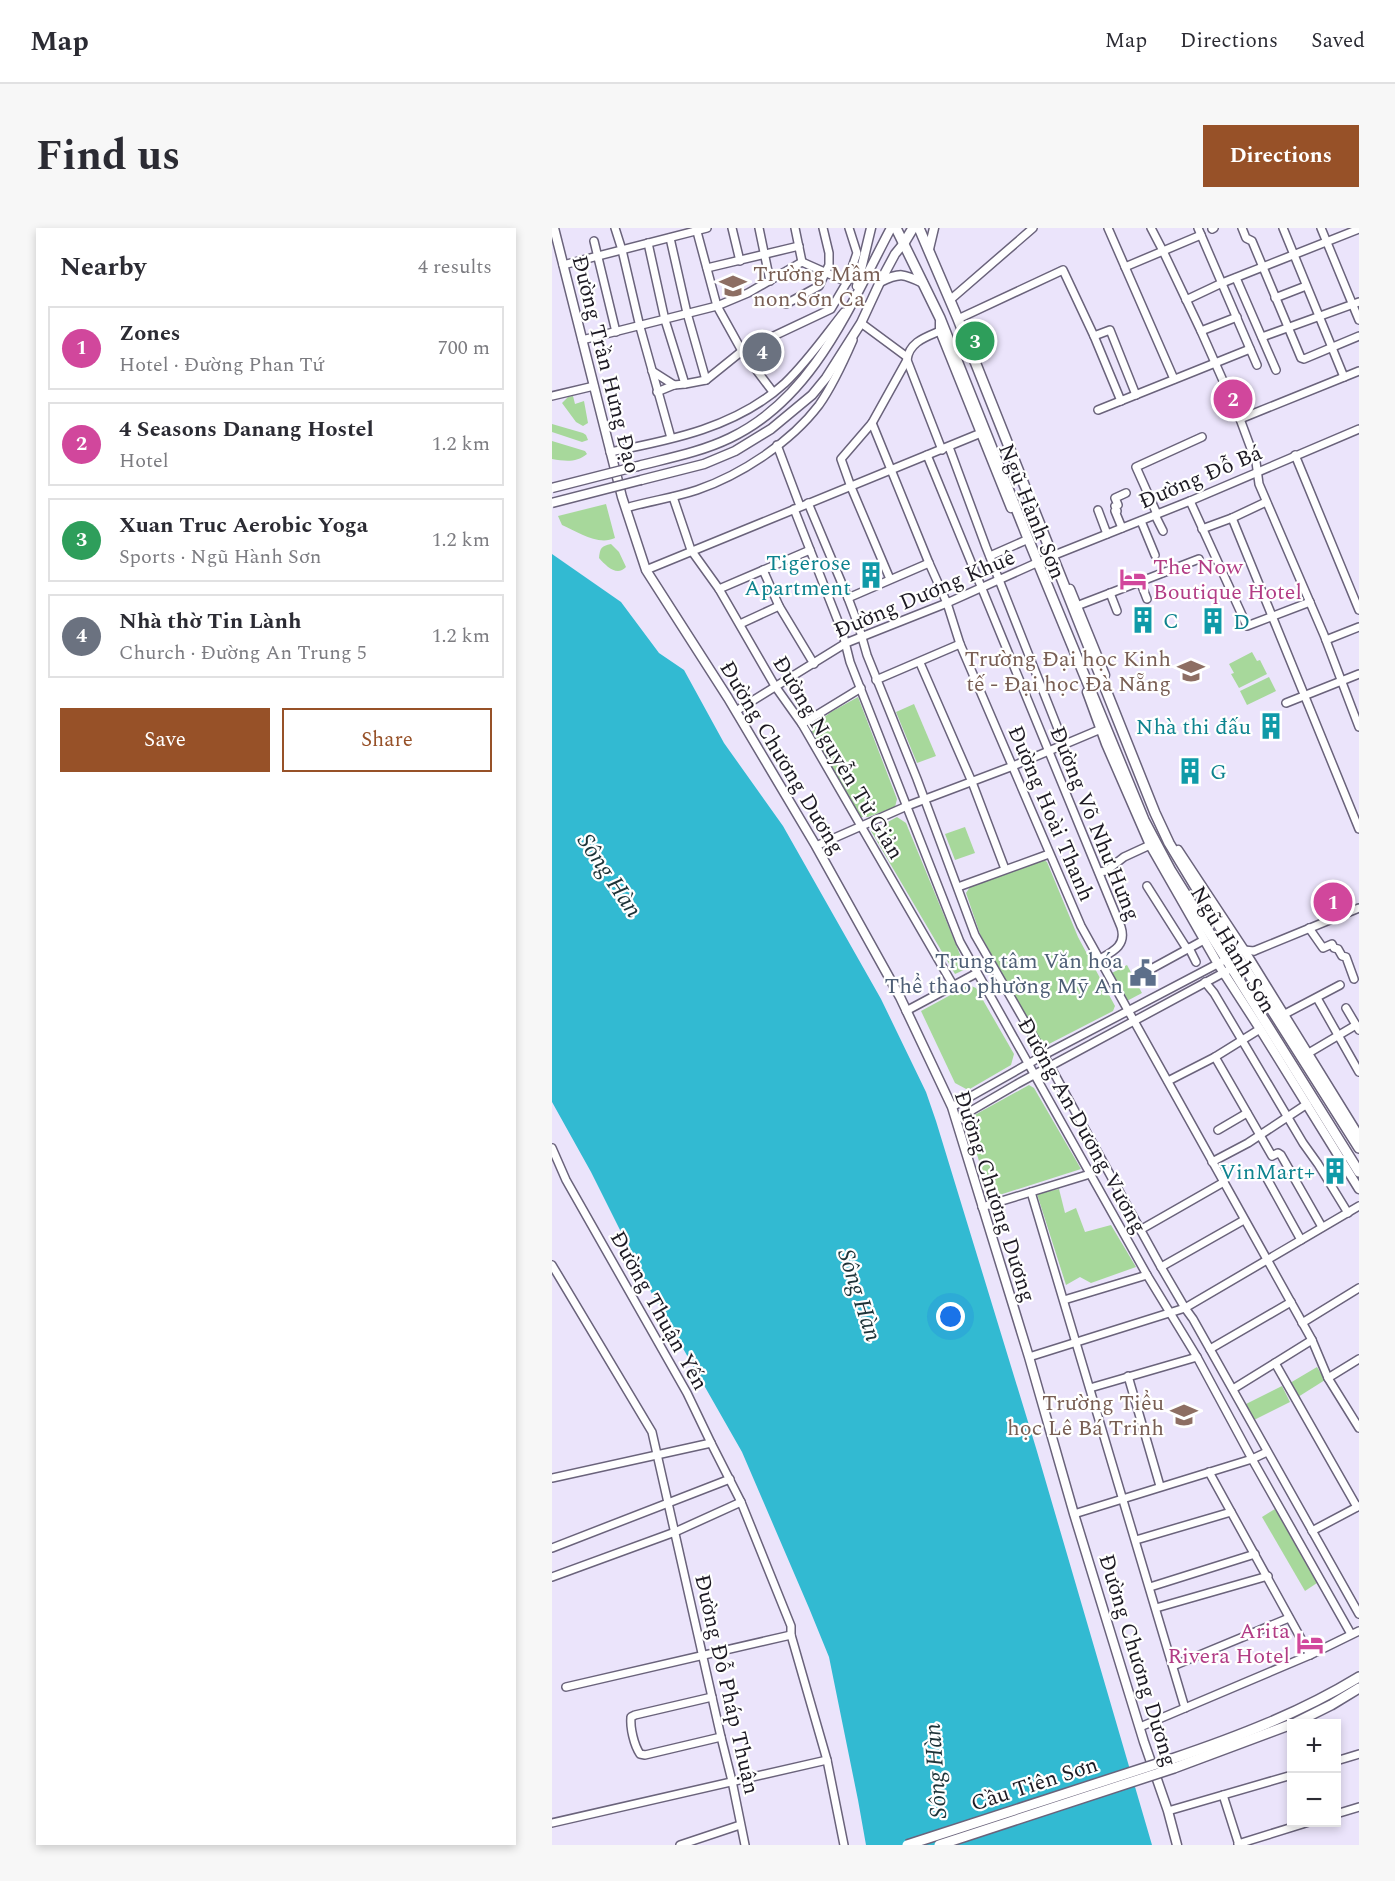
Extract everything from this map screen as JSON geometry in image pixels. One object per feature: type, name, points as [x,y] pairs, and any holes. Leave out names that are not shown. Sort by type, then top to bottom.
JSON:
[{"type":"highway","points":[[896,228],[940,318]]},
{"type":"highway","points":[[904,243],[913,228]]},
{"type":"highway","name":"Ngũ Hành Sơn","points":[[919,228],[922,239],[929,249],[960,318],[1058,569],[1076,607],[1155,813],[1169,843],[1245,955]]},
{"type":"highway","name":"Ngũ Hành Sơn","points":[[940,318],[1036,564],[1103,729],[1143,820],[1225,966],[1359,1172]]},
{"type":"highway","points":[[1245,955],[1359,1148]]},
{"type":"highway","points":[[1173,1764],[1283,1717],[1331,1694],[1359,1677]]},
{"type":"highway","points":[[1302,1719],[1359,1688]]},
{"type":"highway","points":[[1173,1764],[1287,1726]]},
{"type":"highway","name":"Cầu Tiên Sơn","points":[[907,1845],[1173,1764]]},
{"type":"highway","name":"Cầu Tiên Sơn","points":[[939,1845],[1173,1764]]},
{"type":"main road","name":"Đường Trần Hưng Đạo","points":[[554,228],[626,508]]},
{"type":"main road","points":[[853,300],[871,228]]},
{"type":"main road","points":[[552,488],[701,450],[729,439],[768,414],[791,394],[815,366],[891,228]]},
{"type":"main road","points":[[929,249],[934,228]]},
{"type":"main road","points":[[552,503],[704,464],[735,452],[771,429],[812,395],[826,378],[861,323],[895,254],[904,243]]},
{"type":"main road","points":[[880,282],[894,275],[906,275],[923,283]]},
{"type":"main road","name":"Ngũ Hành Sơn","points":[[940,318],[940,331],[1024,541],[1036,564]]},
{"type":"main road","name":"Đường Chương Dương","points":[[626,508],[646,570],[736,711],[816,846],[906,1011],[957,1119],[1074,1514],[1177,1845]]},
{"type":"main road","name":"Ngũ Hành Sơn","points":[[1054,556],[1076,607]]},
{"type":"main road","name":"Ngũ Hành Sơn","points":[[1103,729],[1150,845],[1204,940],[1225,966],[1260,1029],[1359,1189]]},
{"type":"main road","name":"Ngũ Hành Sơn","points":[[1245,955],[1359,1136]]},
{"type":"street","points":[[615,228],[671,438]]},
{"type":"street","points":[[563,265],[707,228]]},
{"type":"street","points":[[732,228],[740,261]]},
{"type":"street","points":[[759,228],[770,281]]},
{"type":"street","points":[[795,228],[802,262]]},
{"type":"street","points":[[786,304],[819,286],[830,259],[823,228]]},
{"type":"street","points":[[657,392],[674,384],[706,380],[742,351],[831,309],[847,282],[857,254],[849,228]]},
{"type":"street","points":[[950,300],[1033,228]]},
{"type":"street","points":[[1108,228],[1174,379]]},
{"type":"street","points":[[1151,228],[1216,362],[1256,462],[1259,484],[1266,502],[1326,640],[1359,727]]},
{"type":"street","points":[[1242,228],[1246,238],[1252,241],[1302,359],[1359,336]]},
{"type":"street","points":[[1283,228],[1344,377]]},
{"type":"street","points":[[1321,228],[1356,303],[1359,320]]},
{"type":"street","points":[[696,229],[717,306],[742,351],[773,392]]},
{"type":"street","points":[[1186,300],[1222,283],[1359,230]]},
{"type":"street","points":[[1125,267],[1199,232],[1257,365]]},
{"type":"street","points":[[670,238],[687,313],[706,380]]},
{"type":"street","points":[[594,241],[616,332]]},
{"type":"street","points":[[648,243],[665,320],[685,384]]},
{"type":"street","points":[[707,268],[799,246]]},
{"type":"street","points":[[802,262],[847,282]]},
{"type":"street","points":[[582,340],[717,306],[748,293],[802,262]]},
{"type":"street","points":[[960,318],[1063,270],[1121,401]]},
{"type":"street","points":[[1236,278],[1276,370]]},
{"type":"street","points":[[1275,298],[1306,286]]},
{"type":"street","points":[[610,452],[690,434],[732,419],[756,405],[784,384],[853,300]]},
{"type":"street","points":[[1262,337],[1356,303]]},
{"type":"street","points":[[1201,331],[1237,317]]},
{"type":"street","points":[[626,508],[673,497],[730,476],[753,463],[777,445],[819,405],[839,373],[861,323],[907,358],[1000,580],[1064,744]]},
{"type":"street","points":[[1094,336],[1110,330],[1136,394]]},
{"type":"street","points":[[890,579],[841,459],[872,423],[909,351],[919,340],[940,331]]},
{"type":"street","points":[[1098,410],[1250,349]]},
{"type":"street","points":[[652,371],[674,384]]},
{"type":"street","points":[[1240,420],[1359,371]]},
{"type":"street","points":[[552,396],[594,386]]},
{"type":"street","name":"Đường Hoài Thanh","points":[[872,423],[947,603],[960,644],[1049,854],[1081,927],[1133,1022]]},
{"type":"street","name":"Đường Đỗ Bá","points":[[1054,556],[1359,429]]},
{"type":"street","points":[[646,570],[981,433]]},
{"type":"street","points":[[1163,531],[1136,467],[1202,437]]},
{"type":"street","name":"Đường An Dương Vương","points":[[777,445],[810,550],[846,643],[850,662],[960,942],[1147,1275],[1197,1357],[1252,1459],[1355,1633]]},
{"type":"street","name":"Đường Võ Như Hưng","points":[[927,455],[1121,927],[1123,939],[1118,948],[1098,960]]},
{"type":"street","points":[[1295,455],[1359,610]]},
{"type":"street","points":[[1122,528],[1115,512],[1117,510],[1115,506],[1118,505],[1115,498],[1126,493]]},
{"type":"street","name":"Đường Nguyễn Tử Giản","points":[[673,497],[691,550],[719,589],[775,686],[802,724],[953,985]]},
{"type":"street","points":[[1190,501],[1247,626],[1310,602]]},
{"type":"street","points":[[1202,529],[1266,502]]},
{"type":"street","name":"Đường An Dương Vương","points":[[808,503],[848,598],[876,681],[925,800],[975,935],[1359,1614]]},
{"type":"street","points":[[1098,510],[1107,534]]},
{"type":"street","points":[[1232,518],[1358,824]]},
{"type":"street","points":[[1141,520],[1155,555]]},
{"type":"street","points":[[990,556],[1024,541]]},
{"type":"street","points":[[719,589],[810,550]]},
{"type":"street","name":"Đường Dương Khuê","points":[[736,711],[846,643],[981,589],[1054,556]]},
{"type":"street","points":[[1076,607],[1199,559]]},
{"type":"street","points":[[848,598],[929,563]]},
{"type":"street","points":[[763,570],[779,606],[814,664]]},
{"type":"street","points":[[1140,581],[1147,599]]},
{"type":"street","points":[[1110,593],[1117,610]]},
{"type":"street","points":[[740,624],[779,606]]},
{"type":"street","points":[[1326,640],[1359,627]]},
{"type":"street","points":[[876,681],[960,644]]},
{"type":"street","points":[[920,663],[972,782],[1005,869]]},
{"type":"street","points":[[1286,703],[1359,674]]},
{"type":"street","points":[[802,724],[861,688]]},
{"type":"street","points":[[816,846],[1103,729]]},
{"type":"street","points":[[1098,872],[1106,871],[1124,856],[1150,845]]},
{"type":"street","points":[[958,887],[1049,854]]},
{"type":"street","points":[[1147,886],[1196,962]]},
{"type":"street","points":[[952,1107],[1044,1055],[1128,1012],[1245,955],[1359,908]]},
{"type":"street","points":[[1309,928],[1323,948],[1332,944],[1342,956],[1346,957],[1354,979]]},
{"type":"street","points":[[1151,969],[1204,940]]},
{"type":"street","points":[[957,1119],[1205,982],[1225,966]]},
{"type":"street","points":[[906,1011],[977,973]]},
{"type":"street","points":[[1205,982],[1214,993],[1303,1143],[1348,1213]]},
{"type":"street","points":[[1283,1015],[1340,985]]},
{"type":"street","points":[[1317,998],[1359,1071]]},
{"type":"street","points":[[1307,1054],[1357,1028],[1346,1008]]},
{"type":"street","points":[[1133,1022],[1312,1340],[1328,1378],[1359,1428]]},
{"type":"street","points":[[1167,1081],[1215,1057],[1260,1029]]},
{"type":"street","points":[[1215,1057],[1272,1156],[1278,1153],[1281,1155],[1322,1227]]},
{"type":"street","points":[[1212,1162],[1248,1143],[1307,1104]]},
{"type":"street","points":[[1218,1130],[1247,1113]]},
{"type":"street","name":"Đường Thuận Yến","points":[[552,1148],[566,1180],[687,1393],[741,1502],[791,1626],[791,1635],[827,1760],[843,1844]]},
{"type":"street","points":[[982,1207],[1090,1174]]},
{"type":"street","points":[[1265,1175],[1300,1240]]},
{"type":"street","points":[[1140,1230],[1224,1182]]},
{"type":"street","points":[[1031,1192],[1185,1708]]},
{"type":"street","points":[[1029,1358],[1185,1308],[1359,1206]]},
{"type":"street","points":[[1161,1267],[1244,1220]]},
{"type":"street","points":[[552,1265],[652,1432],[669,1504]]},
{"type":"street","points":[[1064,1300],[1147,1275]]},
{"type":"street","points":[[1302,1323],[1359,1288]]},
{"type":"street","points":[[1210,1349],[1291,1302]]},
{"type":"street","points":[[1233,1389],[1312,1340]]},
{"type":"street","points":[[1090,1388],[1197,1357]]},
{"type":"street","points":[[1328,1378],[1359,1359]]},
{"type":"street","points":[[1275,1364],[1358,1506],[1312,1531]]},
{"type":"street","points":[[1128,1376],[1160,1486]]},
{"type":"street","points":[[552,1478],[711,1443]]},
{"type":"street","points":[[1074,1514],[1252,1459],[1267,1452]]},
{"type":"street","points":[[1209,1472],[1310,1655]]},
{"type":"street","points":[[552,1548],[730,1479]]},
{"type":"street","points":[[552,1577],[675,1532],[741,1502]]},
{"type":"street","name":"Đường Đỗ Pháp Thuận","points":[[669,1504],[745,1845]]},
{"type":"street","points":[[1136,1540],[1231,1512]]},
{"type":"street","points":[[1150,1587],[1255,1554]]},
{"type":"street","points":[[1156,1608],[1268,1576]]},
{"type":"street","points":[[1173,1665],[1289,1618]]},
{"type":"street","points":[[1140,1728],[1310,1655],[1355,1633]]},
{"type":"street","points":[[566,1687],[791,1635]]},
{"type":"street","points":[[712,1697],[636,1714],[631,1717],[630,1722],[637,1750],[639,1754],[645,1755],[721,1737]]},
{"type":"street","points":[[1341,1759],[1359,1754]]},
{"type":"street","points":[[552,1823],[827,1760]]},
{"type":"street","points":[[1168,1811],[1287,1776]]},
{"type":"street","points":[[1223,1795],[1239,1845],[1294,1827]]},
{"type":"street","points":[[1341,1812],[1359,1807]]},
{"type":"street","points":[[680,1845],[740,1825]]},
{"type":"green space","points":[[573,396],[575,404],[584,401],[588,423],[583,426],[576,422],[562,403],[568,397]]},
{"type":"green space","points":[[552,424],[583,433],[588,440],[582,442],[552,432]]},
{"type":"green space","points":[[552,441],[585,451],[587,454],[575,460],[552,459]]},
{"type":"green space","points":[[606,504],[615,538],[608,540],[595,539],[562,525],[558,516]]},
{"type":"green space","points":[[611,544],[619,552],[626,567],[623,570],[615,571],[599,558],[602,548]]},
{"type":"green space","points":[[1252,652],[1257,661],[1260,660],[1267,674],[1239,688],[1231,674],[1234,673],[1229,664]]},
{"type":"green space","points":[[1269,677],[1276,691],[1247,705],[1240,691]]},
{"type":"green space","points":[[858,697],[897,799],[895,807],[868,817],[860,817],[810,728],[831,712]]},
{"type":"green space","points":[[914,704],[936,756],[917,763],[896,712]]},
{"type":"green space","points":[[897,817],[906,823],[966,969],[955,974],[871,831]]},
{"type":"green space","points":[[965,827],[975,853],[955,860],[945,834]]},
{"type":"green space","points":[[1042,859],[1047,862],[1078,937],[1115,1006],[1113,1011],[1047,1045],[1040,1041],[980,934],[966,893],[970,887]]},
{"type":"green space","points":[[1127,965],[1142,993],[1125,1002],[1110,974]]},
{"type":"green space","points":[[969,985],[976,988],[1014,1054],[1011,1065],[968,1090],[955,1083],[921,1011]]},
{"type":"green space","points":[[1029,1085],[1034,1088],[1081,1169],[996,1196],[989,1194],[969,1128],[971,1117]]},
{"type":"green space","points":[[1059,1189],[1065,1213],[1076,1208],[1085,1232],[1111,1225],[1136,1267],[1091,1283],[1080,1277],[1066,1285],[1037,1194]]},
{"type":"green space","points":[[1317,1367],[1325,1380],[1298,1397],[1290,1383]]},
{"type":"green space","points":[[1282,1386],[1290,1402],[1254,1420],[1246,1404]]},
{"type":"green space","points":[[1275,1509],[1317,1583],[1305,1591],[1262,1517]]},
{"type":"water","name":"Sông Hàn","points":[[552,554],[621,602],[659,653],[684,670],[724,743],[783,826],[881,999],[926,1092],[1036,1448],[1152,1845],[866,1845],[829,1657],[809,1608],[742,1452],[652,1294],[591,1172],[552,1102]]},
{"type":"place","name":"Trường Mầm non Sơn Ca","points":[[733,286]]},
{"type":"place","name":"Xuan Truc Aerobic Yoga","points":[[975,341]]},
{"type":"place","name":"Nhà thờ Tin Lành","points":[[762,352]]},
{"type":"place","name":"4 Seasons Danang Hostel","points":[[1233,399]]},
{"type":"place","name":"Tigerose Apartment","points":[[871,575]]},
{"type":"place","name":"The Now Boutique Hotel","points":[[1133,579]]},
{"type":"place","name":"C","points":[[1143,620]]},
{"type":"place","name":"D","points":[[1213,621]]},
{"type":"place","name":"Trường Đại học Kinh tế - Đại học Đà Nẵng","points":[[1191,671]]},
{"type":"place","name":"Nhà thi đấu","points":[[1271,726]]},
{"type":"place","name":"G","points":[[1190,771]]},
{"type":"place","name":"Zones","points":[[1333,902]]},
{"type":"place","name":"Trung tâm Văn hóa Thể thao phường Mỹ An","points":[[1143,973]]},
{"type":"place","name":"VinMart+","points":[[1335,1171]]},
{"type":"place","name":"Trường Tiểu học Lê Bá Trinh","points":[[1184,1415]]},
{"type":"place","name":"Arita Rivera Hotel","points":[[1310,1643]]}]
